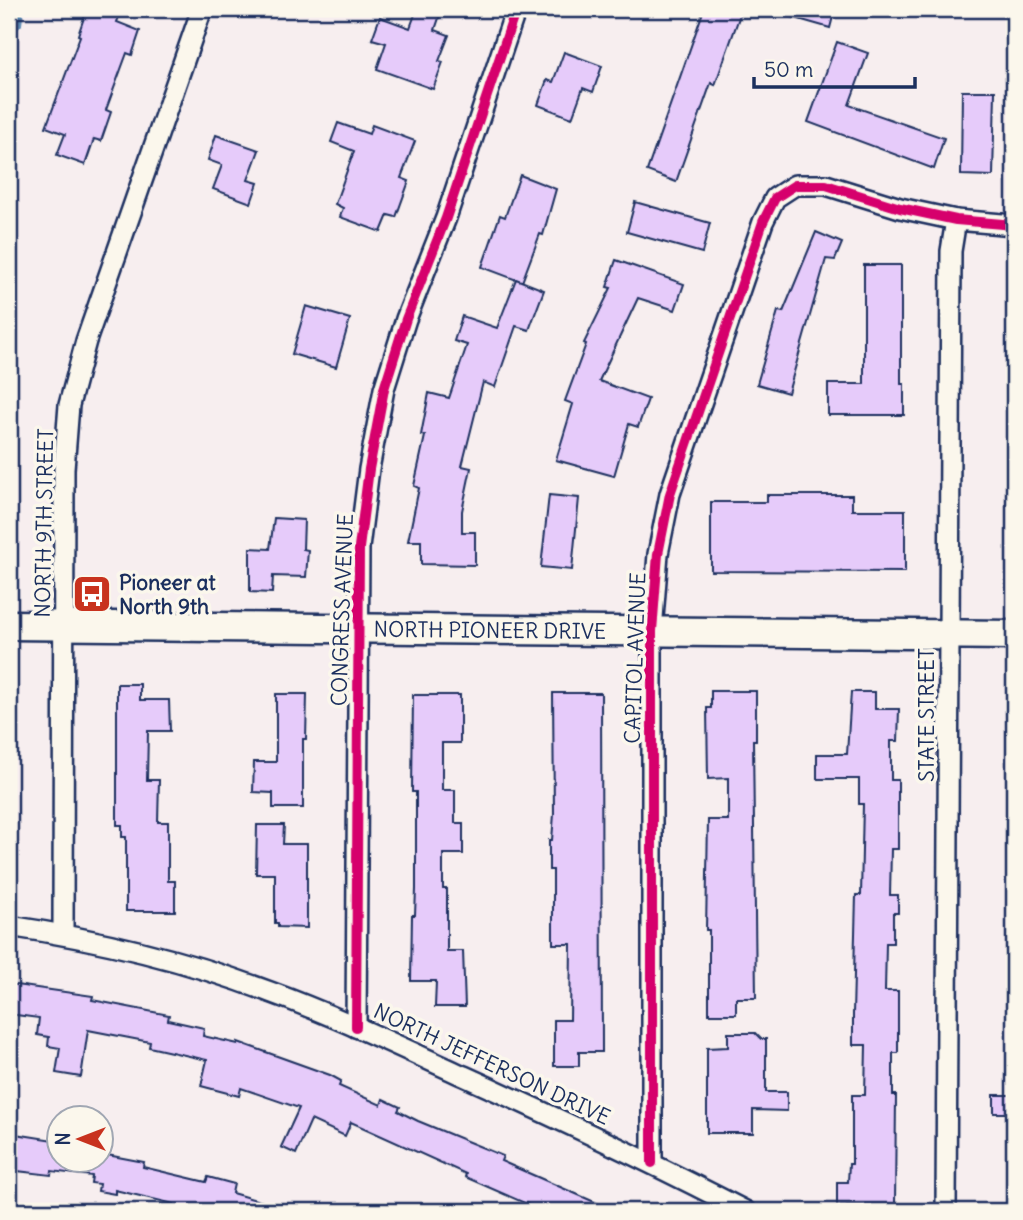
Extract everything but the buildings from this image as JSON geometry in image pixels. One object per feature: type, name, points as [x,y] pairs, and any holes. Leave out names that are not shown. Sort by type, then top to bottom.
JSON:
[{"type":"street","name":"NORTH 9TH STREET","points":[[63,934],[64,469],[69,405],[86,341],[202,9]]},
{"type":"street","name":"CONGRESS AVENUE","points":[[356,1027],[357,628],[359,548],[369,469],[384,389],[406,319],[446,218],[516,9]]},
{"type":"street","name":"CAPITOL AVENUE","points":[[652,1163],[652,631],[658,554],[670,494],[762,222],[775,198],[795,185],[826,185],[900,208],[956,220]]},
{"type":"street","points":[[956,220],[1014,225]]},
{"type":"street","name":"STATE STREET","points":[[946,1211],[951,251],[956,220]]},
{"type":"street","name":"NORTH PIONEER DRIVE","points":[[9,625],[1014,635]]},
{"type":"street","name":"NORTH JEFFERSON DRIVE","points":[[9,926],[63,934],[190,965],[270,992],[356,1027],[652,1163],[745,1211]]},
{"type":"waterway","points":[[9,34],[19,24],[21,9]]},
{"type":"cycle path","points":[[356,1027],[359,548],[369,469],[384,389],[406,319],[446,218],[516,9]]},
{"type":"cycle path","points":[[652,1163],[652,631],[658,554],[670,494],[763,222],[775,198],[795,185],[826,185],[900,208],[956,220],[1014,225]]},
{"type":"place","name":"Pioneer at North 9th","points":[[92,594]]}]
